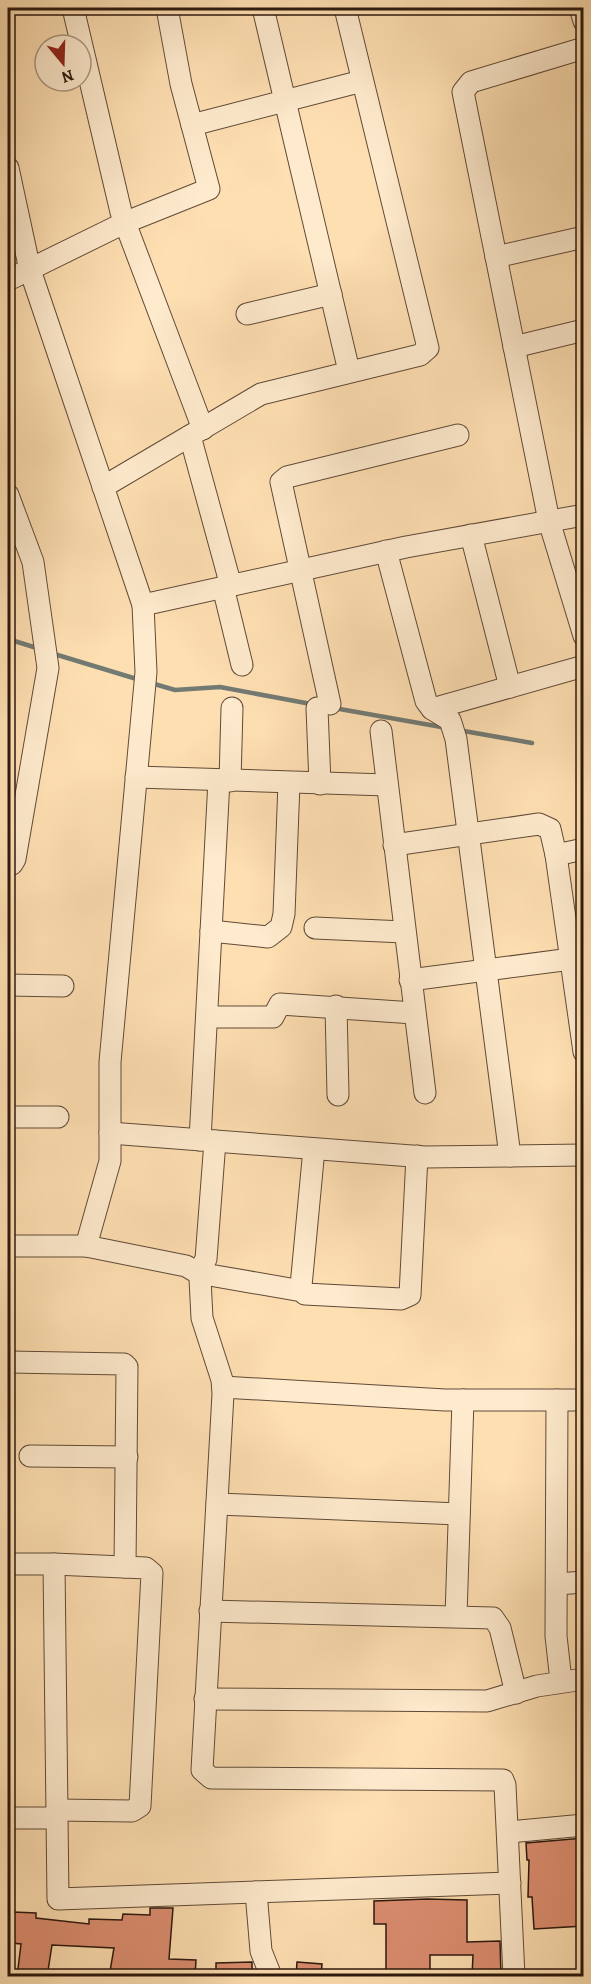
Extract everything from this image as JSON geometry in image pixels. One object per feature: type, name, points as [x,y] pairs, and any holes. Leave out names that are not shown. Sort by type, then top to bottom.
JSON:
[{"type":"street","points":[[73,8],[124,223],[197,432],[242,665]]},
{"type":"street","points":[[8,280],[124,223],[209,189],[181,84],[167,8]]},
{"type":"street","points":[[263,8],[349,371]]},
{"type":"street","points":[[103,487],[271,390],[420,355],[428,348],[345,8]]},
{"type":"street","points":[[580,8],[584,21]]},
{"type":"street","points":[[584,48],[471,82],[463,92],[549,521],[584,636]]},
{"type":"street","points":[[192,125],[285,99],[362,81]]},
{"type":"street","points":[[8,168],[30,270],[143,605],[146,672],[110,1062],[109,1171],[86,1246]]},
{"type":"street","points":[[496,257],[584,237]]},
{"type":"street","points":[[247,314],[331,294]]},
{"type":"street","points":[[514,347],[584,330]]},
{"type":"street","points":[[320,784],[323,706],[281,487],[283,479],[458,435]]},
{"type":"street","points":[[8,495],[33,562],[47,658],[15,859],[12,864],[8,865]]},
{"type":"street","points":[[143,605],[386,552],[584,515]]},
{"type":"street","points":[[471,535],[510,687]]},
{"type":"street","points":[[386,552],[426,701],[446,723],[469,834],[510,1156]]},
{"type":"street","points":[[446,723],[510,687],[584,666]]},
{"type":"street","points":[[232,708],[211,931],[207,1017],[206,1259],[198,1273],[202,1318],[223,1387],[202,1770],[211,1778],[497,1779],[505,1785],[514,1977]]},
{"type":"street","points":[[381,730],[425,1093]]},
{"type":"street","points":[[136,777],[387,785]]},
{"type":"street","points":[[211,931],[268,938],[282,927],[285,914],[289,783]]},
{"type":"street","points":[[394,845],[545,825],[553,835],[571,959],[579,983],[584,1052]]},
{"type":"street","points":[[556,855],[584,849]]},
{"type":"street","points":[[315,928],[404,932]]},
{"type":"street","points":[[410,980],[571,959]]},
{"type":"street","points":[[8,986],[63,986]]},
{"type":"street","points":[[207,1017],[273,1017],[280,1004],[414,1013]]},
{"type":"street","points":[[336,1006],[338,1095]]},
{"type":"street","points":[[8,1117],[58,1118]]},
{"type":"street","points":[[110,1133],[417,1156],[584,1155]]},
{"type":"street","points":[[302,1291],[314,1149]]},
{"type":"street","points":[[8,1246],[86,1246],[186,1266],[198,1273],[302,1291],[304,1294],[401,1299],[410,1295],[417,1156]]},
{"type":"street","points":[[8,1362],[123,1364],[127,1367],[125,1567]]},
{"type":"street","points":[[223,1387],[463,1400],[584,1400]]},
{"type":"street","points":[[456,1616],[463,1400]]},
{"type":"street","points":[[557,1400],[556,1636],[561,1681]]},
{"type":"street","points":[[30,1456],[127,1457]]},
{"type":"street","points":[[217,1504],[459,1514]]},
{"type":"street","points":[[8,1564],[146,1568],[152,1573],[140,1806],[132,1811],[8,1818]]},
{"type":"street","points":[[54,1564],[58,1899],[510,1883]]},
{"type":"street","points":[[557,1584],[584,1582]]},
{"type":"street","points":[[210,1611],[487,1617],[497,1622],[516,1693]]},
{"type":"street","points":[[205,1699],[474,1702],[487,1701],[561,1681],[584,1678]]},
{"type":"street","points":[[509,1832],[584,1825]]},
{"type":"street","points":[[256,1892],[261,1951],[271,1977]]},
{"type":"building","points":[[584,1838],[584,1926],[534,1929],[532,1897],[528,1897],[529,1860],[527,1860],[526,1843]]},
{"type":"building","points":[[467,1900],[467,1942],[500,1941],[501,1977],[472,1977],[473,1955],[430,1955],[430,1977],[386,1977],[386,1924],[374,1924],[374,1901]]},
{"type":"building","points":[[150,1908],[173,1908],[169,1959],[196,1960],[195,1977],[109,1977],[114,1948],[52,1945],[47,1977],[17,1977],[21,1944],[11,1943],[13,1912],[36,1913],[36,1918],[89,1924],[89,1919],[122,1920],[123,1914],[150,1915]]},
{"type":"building","points":[[252,1962],[252,1977],[216,1977],[216,1963]]},
{"type":"building","points":[[297,1962],[322,1964],[321,1977],[296,1977]]},
{"type":"waterway","points":[[8,639],[40,649]]},
{"type":"waterway","points":[[51,653],[140,680]]},
{"type":"waterway","points":[[151,683],[175,690],[220,687],[311,704]]},
{"type":"waterway","points":[[334,708],[447,728]]},
{"type":"waterway","points":[[458,730],[532,743]]}]
